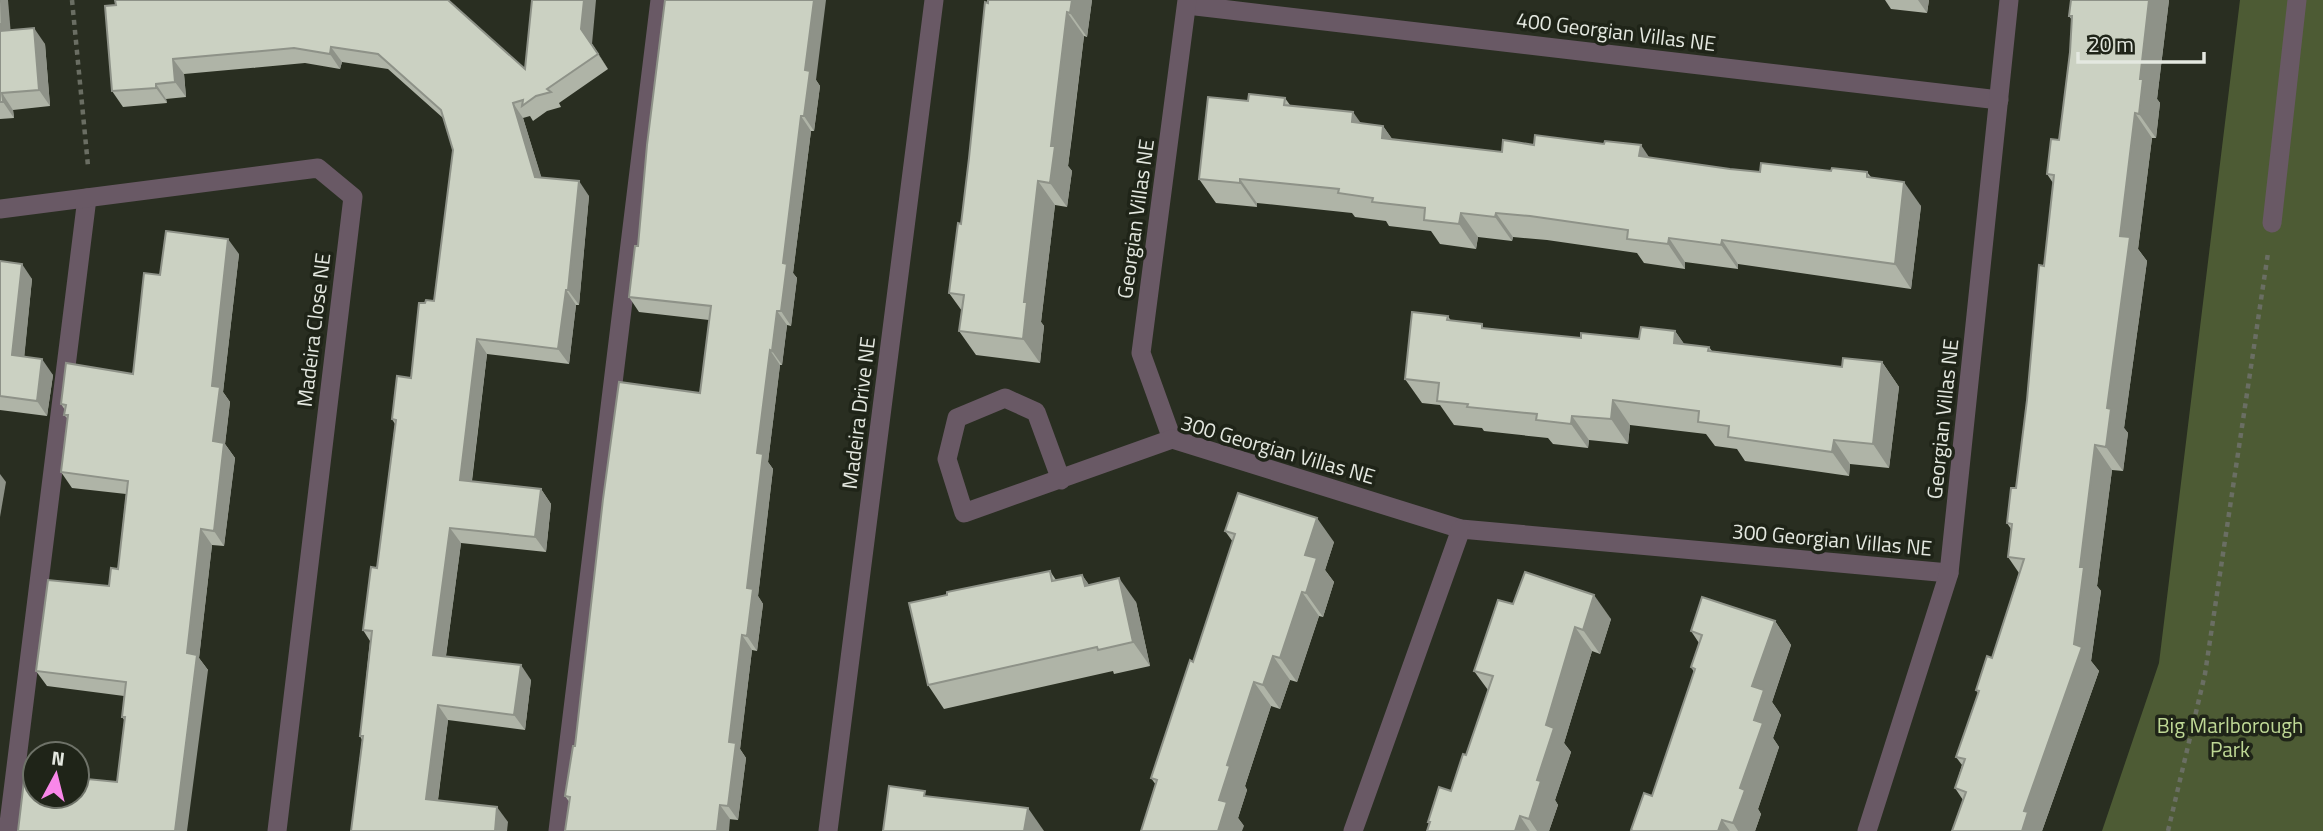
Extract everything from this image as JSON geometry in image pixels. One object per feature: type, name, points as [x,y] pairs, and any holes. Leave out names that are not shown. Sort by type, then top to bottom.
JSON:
[{"type":"street","points":[[558,831],[660,0]]},
{"type":"street","name":"Madeira Drive NE","points":[[828,831],[934,0]]},
{"type":"street","name":"Georgian Villas NE","points":[[1867,831],[1949,573],[2009,0]]},
{"type":"street","points":[[2272,223],[2297,0]]},
{"type":"street","name":"Georgian Villas NE","points":[[1172,439],[1141,353],[1187,2]]},
{"type":"street","name":"400 Georgian Villas NE","points":[[1187,2],[1999,100]]},
{"type":"street","name":"Madeira Close NE","points":[[0,209],[318,168],[353,197],[277,831]]},
{"type":"street","points":[[8,831],[87,198]]},
{"type":"street","name":"300 Georgian Villas NE","points":[[1061,480],[1036,412],[1005,398],[957,418],[947,459],[964,513],[1061,480],[1172,439],[1461,529],[1949,573]]},
{"type":"street","points":[[1353,831],[1461,529]]},
{"type":"path","points":[[72,0],[89,157],[87,198]]},
{"type":"path","points":[[2168,831],[2205,674],[2272,223]]},
{"type":"green space","name":"Big Marlborough Park","points":[[2240,0],[2323,0],[2323,831],[2102,831],[2159,663]]},
{"type":"building","points":[[115,0],[448,0],[525,69],[532,0],[584,0],[581,29],[598,54],[547,89],[551,92],[536,96],[522,106],[523,100],[513,103],[535,177],[579,181],[568,290],[558,349],[477,339],[460,480],[541,489],[535,537],[450,528],[433,655],[521,665],[514,715],[438,705],[426,799],[497,807],[495,831],[351,831],[372,631],[363,630],[371,567],[377,568],[396,420],[392,419],[397,376],[411,378],[419,303],[434,301],[453,150],[441,110],[378,54],[331,47],[330,54],[294,48],[173,59],[175,82],[156,84],[156,88],[112,91],[105,6],[116,5]]},
{"type":"building","points":[[665,0],[814,0],[805,70],[810,71],[804,116],[801,116],[783,263],[787,264],[781,311],[777,311],[772,351],[770,350],[757,453],[763,454],[747,588],[753,589],[747,636],[742,635],[729,742],[736,743],[728,806],[720,805],[717,831],[565,831],[570,797],[565,796],[575,746],[619,382],[700,393],[711,306],[629,297],[635,246],[638,246]]},
{"type":"building","points":[[988,0],[1072,0],[1070,13],[1067,12],[1051,146],[1055,146],[1050,183],[1038,181],[1024,302],[1027,302],[1023,339],[959,331],[964,295],[949,293],[958,223],[961,224],[985,2],[988,3]]},
{"type":"building","points":[[2071,0],[2149,0],[2139,114],[2135,113],[2120,236],[2130,237],[2107,408],[2111,409],[2106,447],[2095,445],[2080,567],[2084,567],[2074,644],[2082,647],[2024,811],[2028,812],[2022,831],[1952,831],[1966,792],[1955,788],[1965,759],[1956,757],[1979,691],[1976,690],[1987,656],[1992,658],[2024,559],[2008,557],[2012,524],[2007,523],[2011,488],[2016,488],[2027,400],[2039,265],[2044,266],[2054,175],[2047,174],[2051,139],[2059,140],[2070,52]]},
{"type":"building","points":[[0,23],[1,31],[34,28],[39,90],[2,93],[3,102],[0,102]]},
{"type":"building","points":[[1249,94],[1285,98],[1284,105],[1353,112],[1352,122],[1383,126],[1382,138],[1502,152],[1503,140],[1534,145],[1535,135],[1604,144],[1605,141],[1641,145],[1639,156],[1730,169],[1760,172],[1761,163],[1867,172],[1867,177],[1904,182],[1895,264],[1722,240],[1721,245],[1669,238],[1668,244],[1627,239],[1628,230],[1530,216],[1496,213],[1495,217],[1461,213],[1459,224],[1424,220],[1425,208],[1372,202],[1373,198],[1338,193],[1339,189],[1240,179],[1240,183],[1199,179],[1208,97],[1248,101]]},
{"type":"building","points":[[166,231],[228,239],[212,386],[220,387],[213,441],[224,443],[214,531],[201,529],[187,653],[197,655],[175,831],[18,831],[21,806],[21,810],[91,810],[91,779],[117,782],[125,717],[122,717],[126,682],[36,671],[48,580],[109,586],[111,568],[118,569],[128,481],[61,472],[68,415],[64,415],[66,405],[61,404],[66,363],[133,374],[144,273],[160,275]]},
{"type":"building","points":[[0,261],[22,264],[12,355],[42,359],[37,401],[0,396]]},
{"type":"building","points":[[1412,312],[1448,316],[1447,320],[1482,324],[1482,328],[1581,338],[1581,333],[1639,339],[1641,327],[1675,331],[1674,343],[1709,347],[1708,351],[1842,367],[1843,358],[1882,362],[1873,444],[1834,440],[1832,452],[1728,437],[1729,426],[1698,422],[1699,411],[1613,400],[1611,419],[1572,416],[1571,424],[1536,420],[1537,414],[1437,401],[1439,383],[1405,379]]},
{"type":"building","points":[[1238,493],[1317,518],[1305,555],[1317,558],[1306,593],[1302,592],[1280,658],[1273,656],[1263,685],[1254,682],[1227,765],[1230,766],[1219,800],[1227,802],[1218,831],[1141,831],[1157,780],[1151,778],[1235,534],[1225,531]]},
{"type":"building","points":[[1050,571],[1052,581],[1082,575],[1085,586],[1119,578],[1133,642],[1098,650],[1097,647],[928,685],[909,603],[947,595],[947,592]]},
{"type":"building","points":[[1525,572],[1594,595],[1583,630],[1575,627],[1546,725],[1554,728],[1537,780],[1541,781],[1529,819],[1520,816],[1515,831],[1427,831],[1439,787],[1451,791],[1493,676],[1474,671],[1498,600],[1513,604]]},
{"type":"building","points":[[1702,597],[1775,621],[1752,686],[1764,690],[1754,720],[1763,723],[1740,788],[1745,790],[1733,823],[1722,820],[1718,831],[1633,831],[1631,830],[1644,793],[1652,796],[1695,669],[1691,667],[1702,635],[1691,631]]},
{"type":"building","points":[[889,786],[925,791],[924,796],[1028,808],[1024,831],[883,831]]}]
